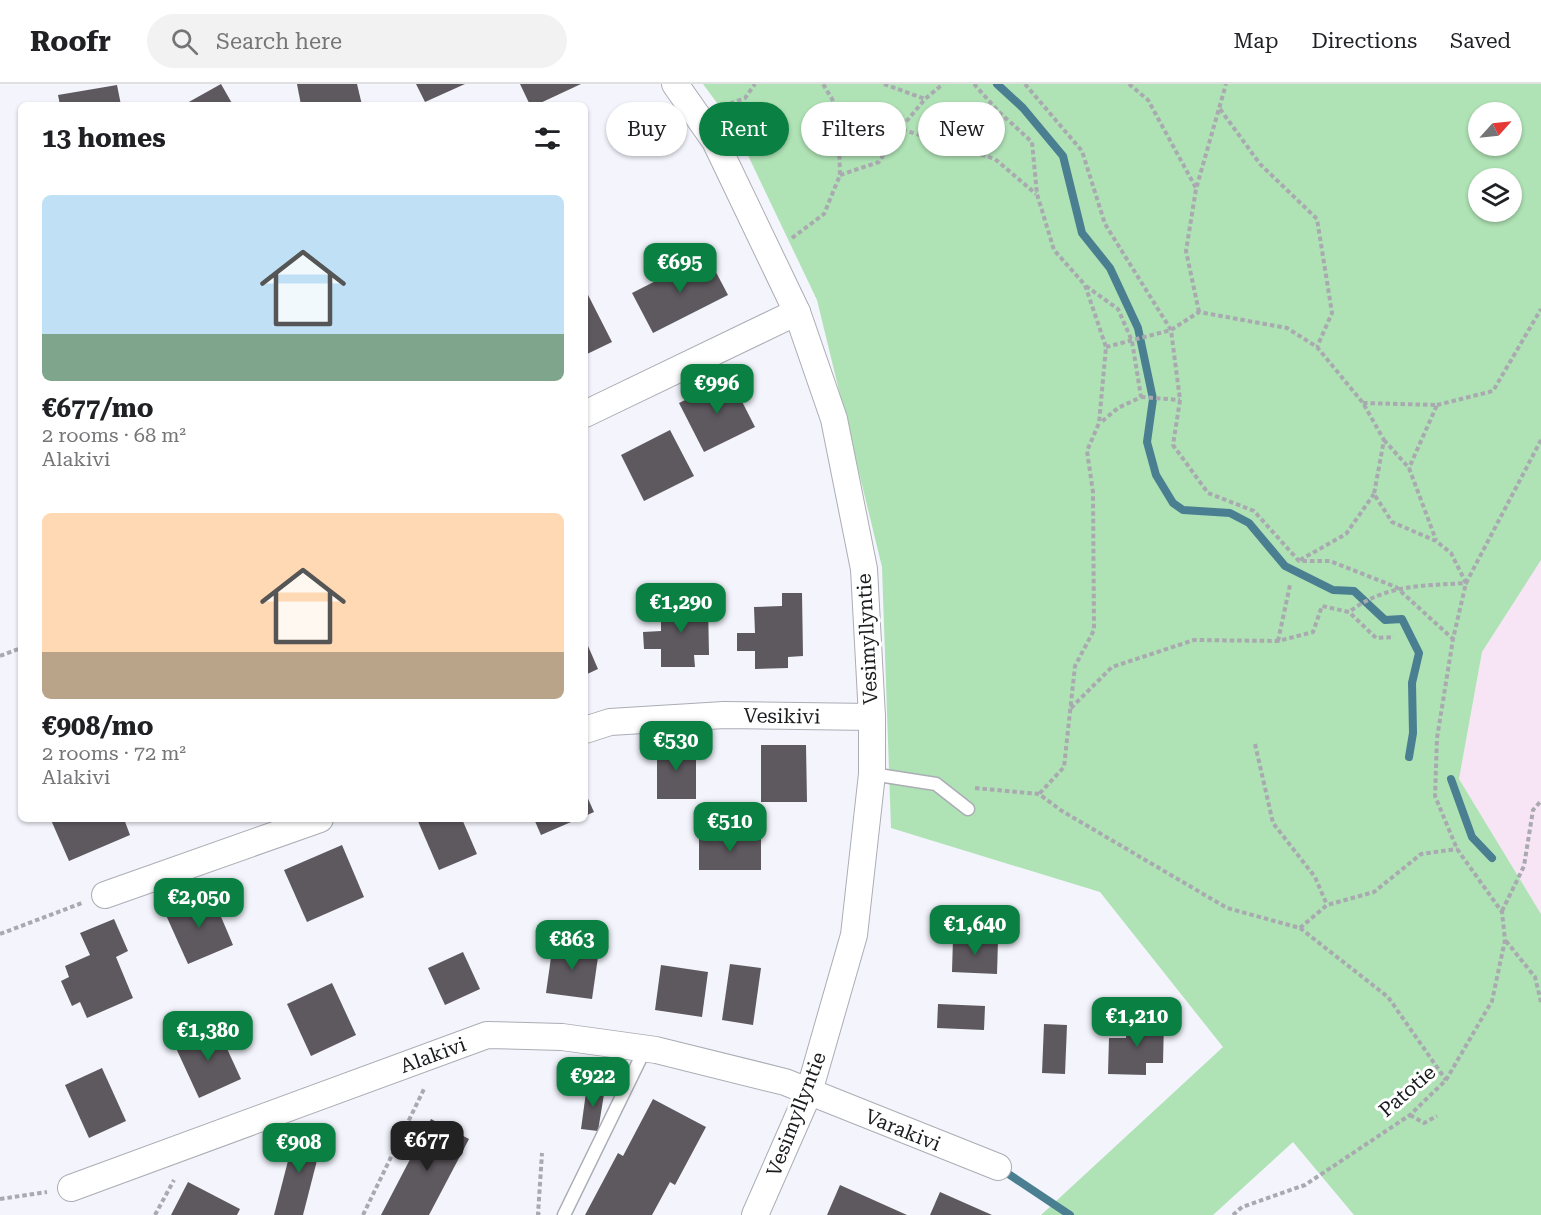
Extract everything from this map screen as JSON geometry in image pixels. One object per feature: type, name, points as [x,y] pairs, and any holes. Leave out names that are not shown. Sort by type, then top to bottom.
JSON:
[{"type":"street","name":"Vesimyllyntie","points":[[675,84],[715,141],[797,312],[834,419],[864,569],[872,717],[872,774],[854,935],[809,1092],[755,1215]]},
{"type":"street","points":[[588,413],[797,312]]},
{"type":"street","name":"Vesikivi","points":[[588,729],[609,722],[724,715],[872,717]]},
{"type":"street","points":[[105,895],[312,822]]},
{"type":"street","name":"Alakivi","points":[[71,1188],[487,1035],[562,1037],[645,1049],[784,1082],[809,1092]]},
{"type":"street","name":"Varakivi","points":[[809,1092],[998,1167]]},
{"type":"lane","points":[[872,774],[936,784],[968,809]]},
{"type":"lane","points":[[564,1215],[645,1049]]},
{"type":"path","points":[[697,116],[745,98],[755,84]]},
{"type":"path","points":[[823,84],[829,84]]},
{"type":"path","points":[[823,84],[834,102]]},
{"type":"path","points":[[884,84],[925,99]]},
{"type":"path","points":[[906,122],[925,99],[943,84]]},
{"type":"path","points":[[974,84],[998,111],[1032,142],[1037,194],[1054,250],[1085,285],[1118,309],[1132,341],[1141,397]]},
{"type":"path","points":[[1025,84],[1082,151],[1105,224],[1171,330],[1180,400],[1173,445],[1208,493],[1254,511],[1299,561],[1330,561],[1396,588],[1453,639]]},
{"type":"path","points":[[1129,84],[1148,100],[1196,189]]},
{"type":"path","points":[[1199,312],[1186,251],[1196,189],[1226,84]]},
{"type":"path","points":[[1220,109],[1260,164],[1317,219],[1332,313],[1317,347]]},
{"type":"path","points":[[906,130],[995,159],[1037,194]]},
{"type":"path","points":[[769,255],[824,214],[840,175],[839,156]]},
{"type":"path","points":[[840,175],[879,162],[883,156]]},
{"type":"path","points":[[1039,794],[1064,767],[1075,666],[1094,630],[1093,492],[1087,451],[1099,423],[1106,347],[1085,285]]},
{"type":"path","points":[[1362,403],[1437,405],[1493,391],[1541,309]]},
{"type":"path","points":[[1106,347],[1171,330],[1199,312],[1287,328],[1317,347],[1362,403],[1384,440],[1409,468],[1436,541]]},
{"type":"path","points":[[1099,423],[1118,408],[1141,397],[1180,400]]},
{"type":"path","points":[[1409,468],[1437,405]]},
{"type":"path","points":[[1299,561],[1346,534],[1374,494],[1384,440]]},
{"type":"path","points":[[1541,440],[1466,583],[1453,639],[1437,738],[1435,796],[1457,849],[1502,912],[1524,866],[1533,810],[1541,801]]},
{"type":"path","points":[[1374,494],[1392,522],[1436,541],[1451,553],[1466,583]]},
{"type":"path","points":[[1349,612],[1364,601],[1396,588],[1466,583]]},
{"type":"path","points":[[1278,641],[1290,585]]},
{"type":"path","points":[[1071,709],[1112,667],[1194,640],[1278,641],[1312,632],[1322,606],[1349,612],[1376,638],[1394,637]]},
{"type":"path","points":[[0,656],[18,649]]},
{"type":"path","points":[[1255,744],[1273,823],[1315,877],[1328,905]]},
{"type":"path","points":[[936,784],[1039,794],[1062,811],[1227,908],[1300,928],[1388,998],[1446,1080]]},
{"type":"path","points":[[1300,928],[1328,905],[1374,892],[1421,854],[1457,849]]},
{"type":"path","points":[[0,934],[105,895]]},
{"type":"path","name":"Patotie","points":[[1233,1215],[1242,1207],[1305,1185],[1410,1115],[1446,1080],[1492,1001],[1506,940],[1502,912]]},
{"type":"path","points":[[1506,940],[1535,977],[1541,1002]]},
{"type":"path","points":[[363,1215],[443,1052]]},
{"type":"path","points":[[1410,1115],[1424,1123],[1437,1116]]},
{"type":"path","points":[[540,1215],[538,1214],[542,1153]]},
{"type":"path","points":[[0,1199],[71,1188]]},
{"type":"shaded area","points":[[1541,560],[1541,914],[1459,779],[1482,652]]},
{"type":"green space","points":[[703,84],[1541,84],[1541,560],[1482,652],[1459,779],[1541,914],[1541,1215],[1354,1215],[1293,1142],[1213,1215],[1041,1215],[1223,1047],[1100,892],[891,828],[882,567],[817,300],[748,156],[789,156],[789,102],[716,102]]},
{"type":"building","points":[[221,84],[231,102],[189,102]]},
{"type":"building","points":[[297,84],[357,84],[361,102],[300,102]]},
{"type":"building","points":[[416,84],[465,84],[425,102]]},
{"type":"building","points":[[520,84],[581,84],[542,102],[529,102]]},
{"type":"building","points":[[117,85],[120,102],[59,102],[58,95]]},
{"type":"building","points":[[707,255],[728,295],[653,333],[632,293]]},
{"type":"building","points":[[588,295],[612,342],[588,354]]},
{"type":"building","points":[[730,378],[755,427],[704,452],[679,403]]},
{"type":"building","points":[[670,430],[694,476],[644,501],[621,455]]},
{"type":"building","points":[[782,593],[802,593],[803,656],[788,657],[788,668],[755,669],[755,651],[737,651],[737,633],[755,633],[754,607],[782,606]]},
{"type":"building","points":[[661,603],[708,603],[709,655],[694,655],[695,667],[661,667],[661,649],[644,649],[643,632],[661,631]]},
{"type":"building","points":[[588,646],[598,669],[588,674]]},
{"type":"building","points":[[657,745],[696,745],[696,799],[657,799]]},
{"type":"building","points":[[761,745],[806,745],[807,802],[761,802]]},
{"type":"building","points":[[588,799],[594,812],[588,815]]},
{"type":"building","points":[[52,822],[125,822],[130,835],[69,861]]},
{"type":"building","points":[[418,822],[463,822],[477,854],[439,870]]},
{"type":"building","points":[[535,822],[571,822],[541,835]]},
{"type":"building","points":[[761,835],[761,870],[699,870],[699,836]]},
{"type":"building","points":[[342,845],[364,897],[307,922],[284,870]]},
{"type":"building","points":[[211,893],[233,945],[188,964],[165,913]]},
{"type":"building","points":[[114,919],[128,951],[116,957],[133,998],[87,1018],[80,1002],[72,1006],[61,981],[69,977],[65,966],[90,955],[80,933]]},
{"type":"building","points":[[953,938],[998,940],[997,974],[952,972]]},
{"type":"building","points":[[553,943],[599,950],[592,999],[546,993]]},
{"type":"building","points":[[463,952],[480,989],[445,1005],[428,968]]},
{"type":"building","points":[[730,964],[761,968],[753,1025],[722,1020]]},
{"type":"building","points":[[661,965],[708,972],[702,1017],[655,1010]]},
{"type":"building","points":[[332,983],[356,1035],[311,1056],[287,1004]]},
{"type":"building","points":[[938,1004],[985,1006],[984,1030],[937,1028]]},
{"type":"building","points":[[1127,1019],[1164,1020],[1163,1063],[1146,1063],[1146,1075],[1108,1074],[1109,1038],[1126,1038]]},
{"type":"building","points":[[1044,1024],[1067,1025],[1065,1074],[1042,1073]]},
{"type":"building","points":[[217,1027],[241,1079],[199,1098],[175,1046]]},
{"type":"building","points":[[102,1068],[126,1121],[89,1138],[65,1085]]},
{"type":"building","points":[[587,1085],[605,1088],[598,1131],[581,1129]]},
{"type":"building","points":[[653,1099],[706,1127],[675,1185],[670,1182],[652,1215],[585,1215],[618,1153],[623,1156]]},
{"type":"building","points":[[431,1119],[469,1139],[429,1215],[381,1215]]},
{"type":"building","points":[[296,1130],[323,1137],[303,1215],[274,1215]]},
{"type":"building","points":[[188,1182],[240,1209],[237,1215],[171,1215]]},
{"type":"building","points":[[840,1185],[907,1215],[827,1215]]},
{"type":"building","points":[[940,1192],[992,1215],[930,1215]]},
{"type":"waterway","points":[[997,84],[1023,108],[1063,156],[1082,233],[1110,268],[1138,328],[1153,399],[1147,442],[1156,475],[1173,503],[1183,510],[1230,513],[1249,523],[1285,566],[1333,590],[1354,591],[1385,620],[1402,619],[1419,653],[1412,683],[1413,733],[1409,757]]},
{"type":"waterway","points":[[1451,779],[1472,837],[1492,858]]},
{"type":"waterway","points":[[1001,1169],[1070,1215]]}]
